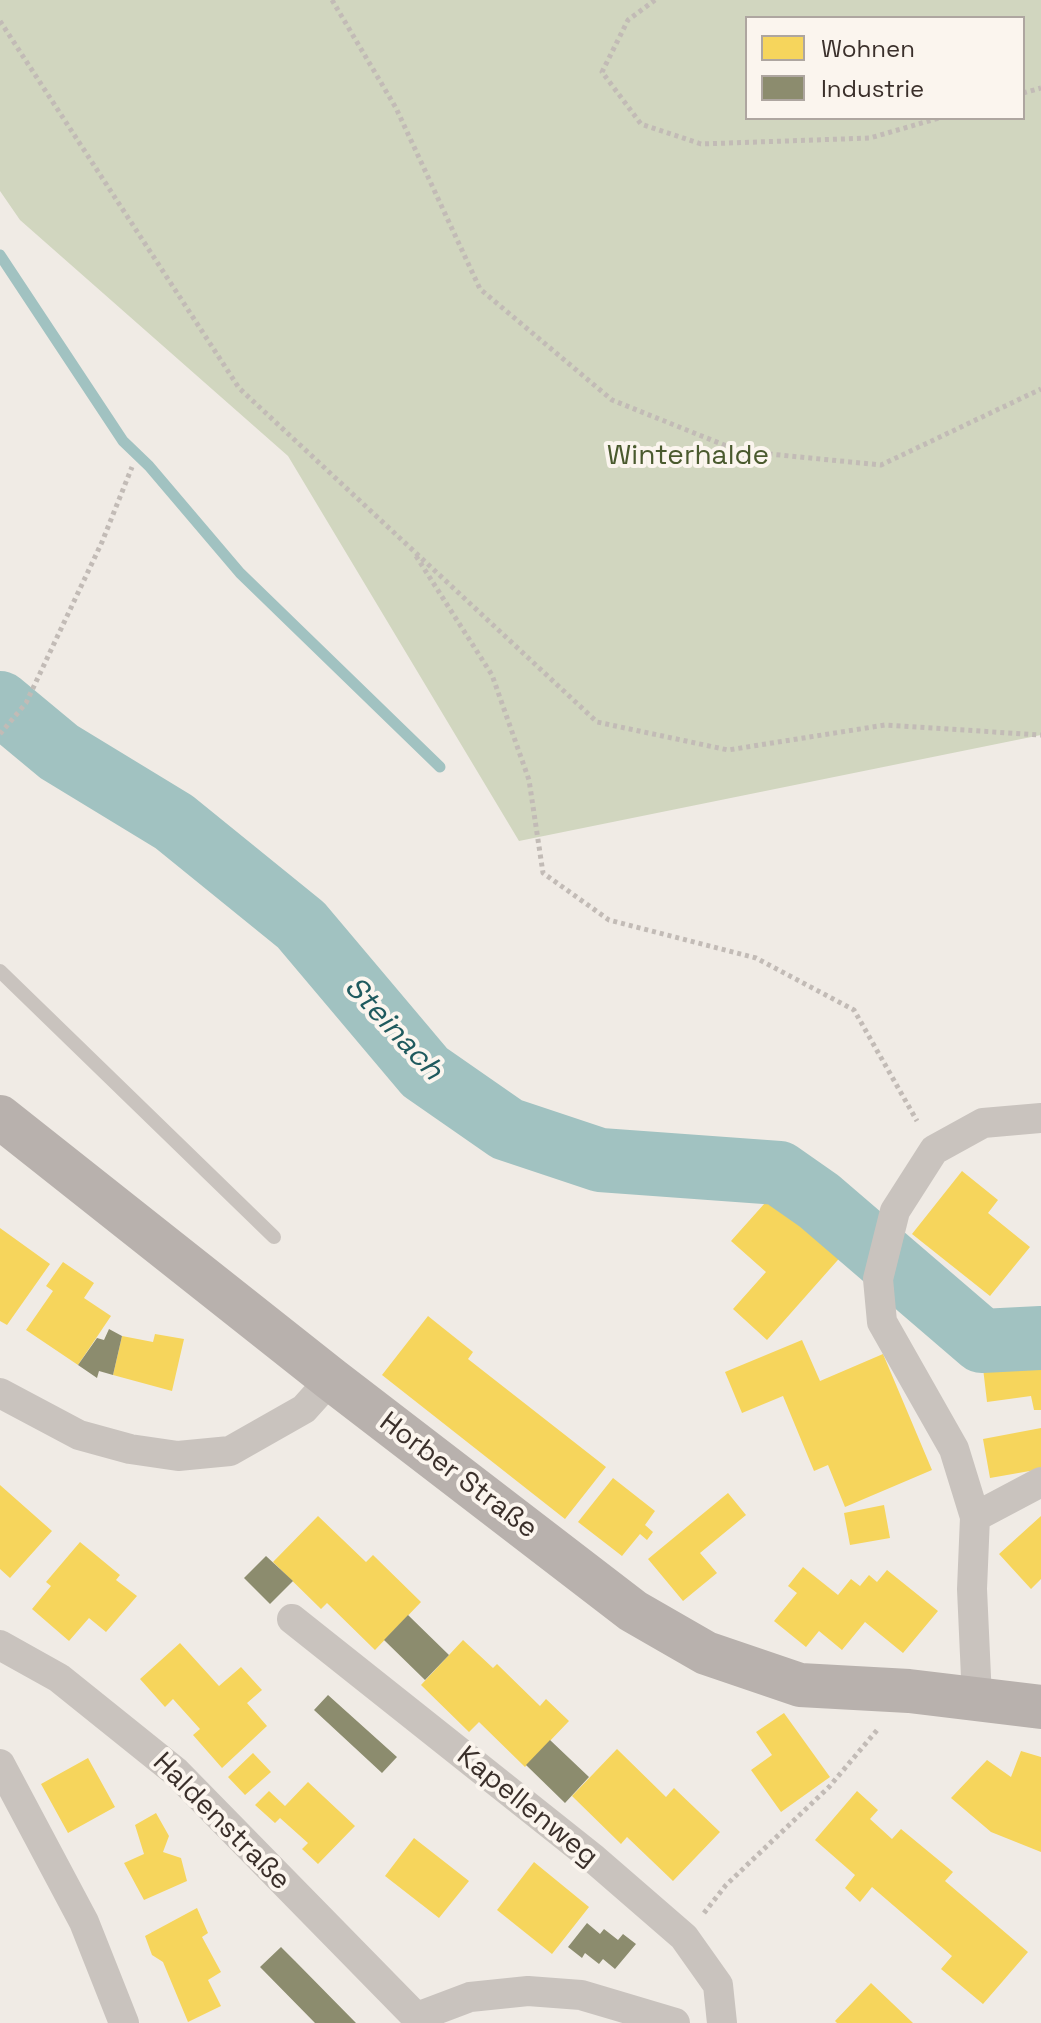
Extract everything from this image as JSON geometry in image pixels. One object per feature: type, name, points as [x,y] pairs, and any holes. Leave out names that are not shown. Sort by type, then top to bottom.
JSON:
[{"type":"main road","name":"Horber Straße","points":[[0,1117],[331,1379],[633,1611],[706,1653],[800,1685],[909,1691],[1041,1707]]},
{"type":"street","points":[[977,1699],[972,1589],[975,1517],[954,1449],[882,1322],[878,1279],[895,1211],[934,1150],[983,1123],[1041,1118]]},
{"type":"street","points":[[0,1393],[79,1435],[130,1449],[178,1456],[230,1451],[304,1409],[331,1379]]},
{"type":"street","points":[[975,1517],[1041,1482]]},
{"type":"street","name":"Kapellenweg","points":[[292,1619],[594,1859],[684,1937],[718,1985],[722,2023]]},
{"type":"street","name":"Haldenstraße","points":[[0,1645],[59,1678],[176,1772],[419,2020]]},
{"type":"street","points":[[0,1764],[84,1922],[124,2023]]},
{"type":"street","points":[[419,2020],[470,1997],[528,1991],[581,1995],[675,2023]]},
{"type":"lane","points":[[0,971],[274,1237]]},
{"type":"path","points":[[332,0],[396,108],[480,289],[612,400],[739,451],[881,465],[1041,389]]},
{"type":"path","points":[[655,0],[628,20],[602,72],[641,124],[701,144],[870,138],[932,120]]},
{"type":"path","points":[[0,21],[239,388],[597,722],[728,750],[885,725],[1041,735]]},
{"type":"path","points":[[0,734],[26,703],[102,542],[132,467]]},
{"type":"path","points":[[411,549],[492,675],[529,780],[543,873],[609,920],[756,958],[854,1010],[934,1150]]},
{"type":"path","points":[[684,1937],[726,1885],[829,1787],[909,1691]]},
{"type":"green space","name":"Winterhalde","points":[[0,0],[1041,0],[1041,735],[519,841],[288,456],[20,220],[0,191]]},
{"type":"building: Wohnen","points":[[962,1171],[998,1200],[988,1213],[1030,1247],[990,1296],[912,1234]]},
{"type":"building: Wohnen","points":[[773,1194],[802,1220],[812,1208],[852,1244],[767,1340],[733,1309],[766,1272],[731,1241]]},
{"type":"building: Wohnen","points":[[0,1228],[50,1264],[7,1325],[0,1321]]},
{"type":"building: Wohnen","points":[[63,1262],[94,1283],[84,1298],[111,1316],[78,1365],[26,1330],[53,1291],[46,1286]]},
{"type":"building: Wohnen","points":[[428,1316],[473,1352],[468,1359],[606,1467],[565,1519],[382,1375]]},
{"type":"building: Wohnen","points":[[155,1334],[184,1339],[172,1391],[113,1375],[122,1336],[153,1342]]},
{"type":"building: Wohnen","points":[[802,1340],[820,1381],[883,1354],[932,1470],[845,1507],[828,1465],[814,1471],[783,1396],[742,1413],[725,1372]]},
{"type":"building: Wohnen","points":[[1041,1360],[1041,1410],[1034,1410],[1031,1396],[987,1402],[983,1368]]},
{"type":"building: Wohnen","points":[[1041,1428],[1041,1469],[990,1478],[983,1439]]},
{"type":"building: Wohnen","points":[[613,1478],[655,1511],[645,1525],[653,1532],[647,1540],[640,1534],[622,1556],[578,1522]]},
{"type":"building: Wohnen","points":[[0,1485],[52,1531],[10,1578],[0,1569]]},
{"type":"building: Wohnen","points":[[728,1493],[746,1515],[700,1553],[717,1573],[683,1601],[648,1559]]},
{"type":"building: Wohnen","points":[[884,1505],[890,1538],[850,1545],[844,1513]]},
{"type":"building: Wohnen","points":[[318,1516],[366,1562],[373,1555],[421,1602],[375,1650],[327,1603],[321,1609],[273,1562]]},
{"type":"building: Wohnen","points":[[1041,1516],[1041,1579],[1031,1589],[999,1554]]},
{"type":"building: Wohnen","points":[[80,1542],[120,1575],[116,1580],[137,1596],[106,1632],[89,1618],[69,1641],[32,1609],[51,1586],[46,1582]]},
{"type":"building: Wohnen","points":[[803,1567],[838,1595],[851,1579],[860,1586],[869,1575],[877,1582],[887,1570],[938,1611],[903,1653],[865,1622],[842,1650],[819,1631],[806,1647],[774,1621],[797,1593],[788,1586]]},
{"type":"building: Wohnen","points":[[463,1640],[493,1668],[497,1664],[540,1706],[546,1699],[569,1721],[525,1767],[479,1722],[469,1732],[421,1685]]},
{"type":"building: Wohnen","points":[[180,1643],[219,1686],[241,1667],[262,1690],[247,1703],[267,1726],[222,1768],[193,1735],[200,1729],[173,1699],[165,1707],[140,1679]]},
{"type":"building: Wohnen","points":[[784,1713],[830,1777],[781,1812],[751,1770],[772,1755],[756,1732]]},
{"type":"building: Wohnen","points":[[617,1749],[666,1797],[674,1788],[720,1832],[673,1881],[627,1837],[621,1844],[572,1796]]},
{"type":"building: Wohnen","points":[[1021,1751],[1041,1757],[1041,1852],[991,1832],[951,1798],[987,1760],[1011,1777]]},
{"type":"building: Wohnen","points":[[253,1753],[271,1772],[245,1795],[228,1777]]},
{"type":"building: Wohnen","points":[[88,1758],[115,1807],[68,1833],[41,1784]]},
{"type":"building: Wohnen","points":[[308,1782],[355,1826],[318,1864],[302,1849],[308,1843],[280,1818],[275,1823],[255,1805],[269,1791],[285,1806]]},
{"type":"building: Wohnen","points":[[857,1791],[878,1810],[870,1819],[892,1839],[901,1829],[953,1872],[945,1881],[1028,1952],[983,2004],[941,1969],[952,1956],[872,1887],[860,1902],[845,1888],[855,1875],[815,1840]]},
{"type":"building: Wohnen","points":[[156,1813],[169,1836],[163,1852],[181,1858],[187,1881],[144,1900],[124,1863],[144,1854],[135,1825]]},
{"type":"building: Wohnen","points":[[414,1838],[469,1881],[439,1918],[385,1876]]},
{"type":"building: Wohnen","points":[[534,1862],[589,1907],[552,1954],[497,1910]]},
{"type":"building: Wohnen","points":[[197,1908],[208,1933],[202,1937],[221,1972],[208,1980],[221,2006],[188,2022],[163,1962],[152,1955],[145,1936]]},
{"type":"building: Wohnen","points":[[871,1983],[913,2023],[837,2023],[835,2021]]},
{"type":"building: Industrie","points":[[109,1329],[122,1336],[113,1375],[99,1371],[97,1378],[78,1365],[97,1338],[104,1340]]},
{"type":"building: Industrie","points":[[266,1556],[293,1581],[270,1604],[244,1578]]},
{"type":"building: Industrie","points":[[408,1615],[449,1655],[425,1680],[384,1640]]},
{"type":"building: Industrie","points":[[328,1695],[397,1757],[382,1773],[314,1710]]},
{"type":"building: Industrie","points":[[550,1740],[589,1777],[565,1803],[526,1765]]},
{"type":"building: Industrie","points":[[587,1923],[600,1934],[604,1929],[618,1940],[623,1934],[636,1944],[615,1969],[603,1959],[599,1964],[585,1953],[582,1958],[568,1947]]},
{"type":"building: Industrie","points":[[281,1947],[356,2023],[315,2023],[260,1967]]},
{"type":"waterway","points":[[0,255],[123,441],[149,466],[240,573],[440,767]]},
{"type":"waterway","name":"Steinach","points":[[0,703],[59,752],[174,822],[301,925],[425,1072],[507,1129],[600,1160],[779,1173],[819,1201],[982,1341],[1041,1338]]}]
